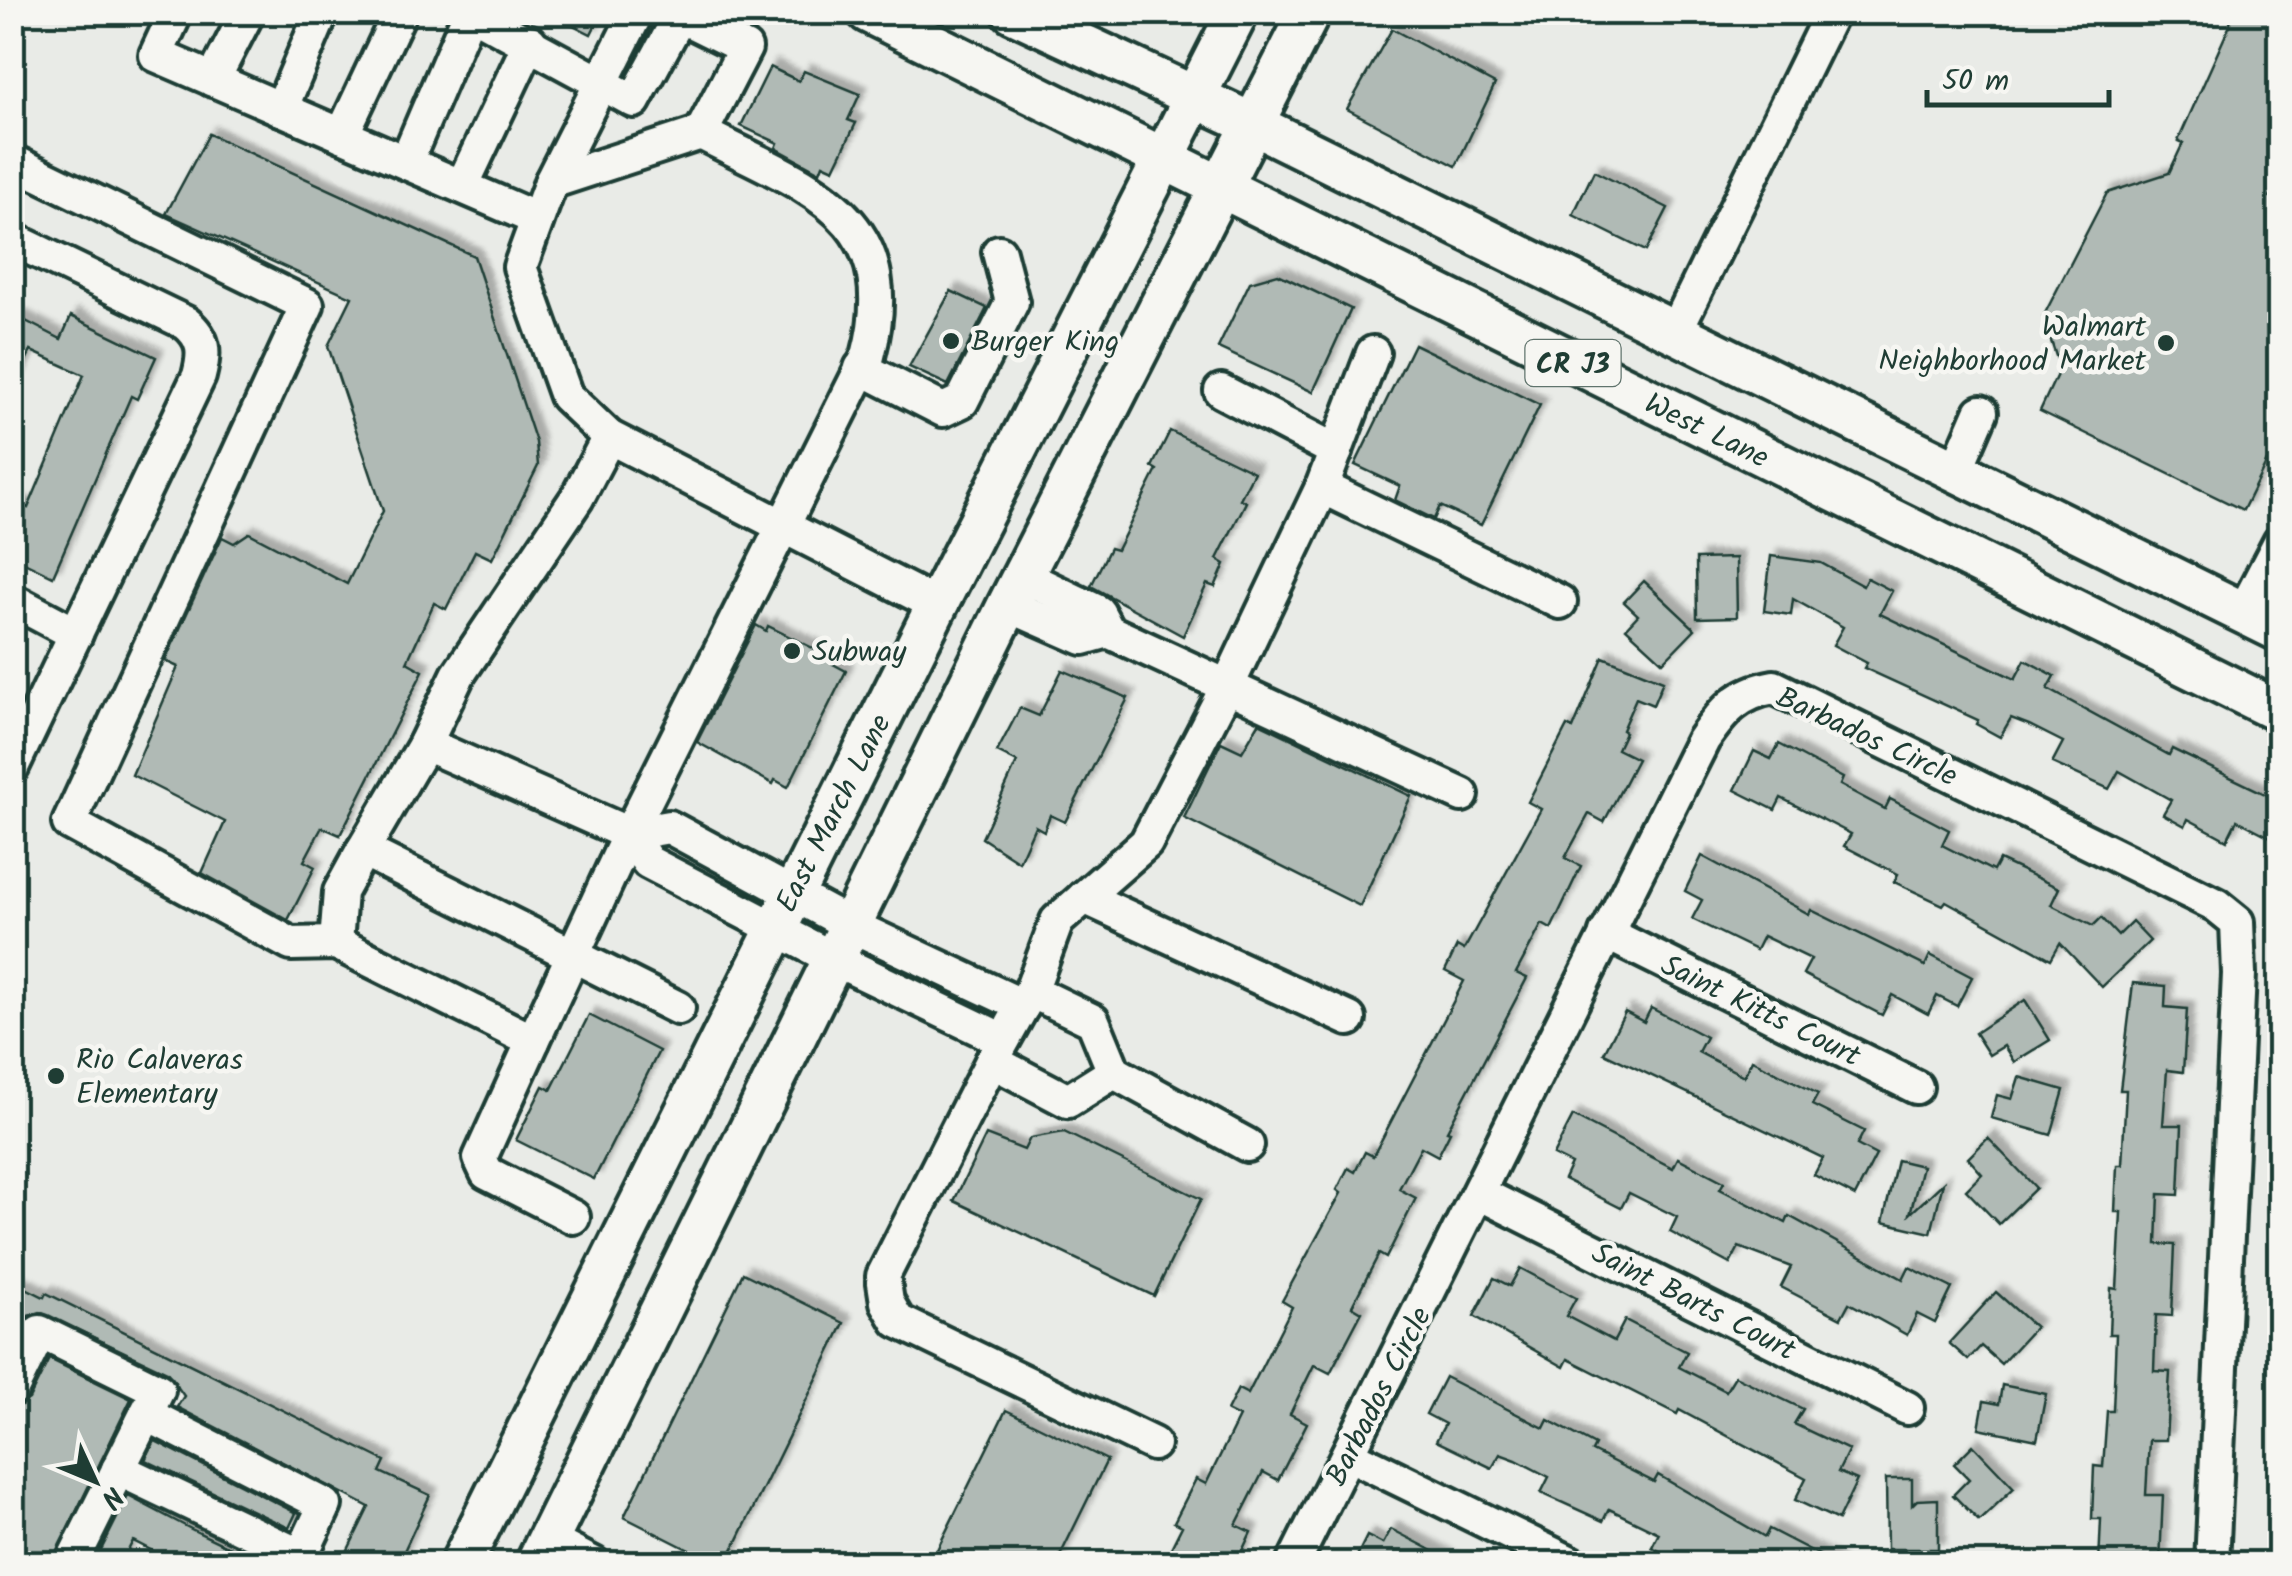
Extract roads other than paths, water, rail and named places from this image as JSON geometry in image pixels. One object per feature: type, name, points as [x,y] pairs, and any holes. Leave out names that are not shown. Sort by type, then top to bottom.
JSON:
[{"type":"main road","name":"West Lane","points":[[868,12],[2280,712]]},
{"type":"main road","name":"CR J3","points":[[1013,12],[1253,124],[2280,631]]},
{"type":"main road","name":"East March Lane","points":[[460,1564],[936,605],[1238,12]]},
{"type":"main road","points":[[542,1552],[1016,590],[1310,12]]},
{"type":"street","points":[[176,12],[156,56],[537,219]]},
{"type":"street","points":[[212,80],[248,12]]},
{"type":"street","points":[[281,109],[322,12]]},
{"type":"street","points":[[342,135],[400,12]]},
{"type":"street","points":[[406,162],[470,12],[634,102],[680,16],[745,48],[701,134]]},
{"type":"street","points":[[638,12],[551,182],[520,267],[566,396],[609,437],[936,605]]},
{"type":"street","points":[[1674,334],[1832,12]]},
{"type":"street","points":[[462,186],[530,42]]},
{"type":"street","points":[[551,182],[701,134],[820,192],[861,232],[875,288],[876,322],[862,368],[629,834],[480,1158],[487,1173],[573,1217]]},
{"type":"street","points":[[12,161],[307,306],[69,823],[291,944],[336,943],[533,1042]]},
{"type":"street","points":[[12,238],[186,324],[198,334],[205,354],[199,376],[12,767]]},
{"type":"street","points":[[862,368],[943,410],[962,401],[1012,302],[999,252]]},
{"type":"street","points":[[1154,1444],[898,1321],[887,1302],[883,1276],[1027,998],[1057,921],[1146,843],[1228,686],[1322,487],[1373,353]]},
{"type":"street","points":[[1220,391],[1336,451]]},
{"type":"street","points":[[1956,470],[1981,412]]},
{"type":"street","points":[[336,943],[340,892],[362,850],[496,612],[576,498],[609,437]]},
{"type":"street","points":[[1322,487],[1560,602]]},
{"type":"street","points":[[2244,613],[2280,542]]},
{"type":"street","points":[[1016,590],[1083,638],[1108,632],[1462,795]]},
{"type":"street","points":[[12,600],[76,634]]},
{"type":"street","name":"Barbados Circle","points":[[1292,1564],[1480,1194],[1703,740],[1724,708],[1750,691],[1774,687],[2216,906],[2238,922],[2240,974],[2212,1564]]},
{"type":"street","points":[[424,744],[629,834],[669,827],[784,910],[844,943],[1068,1102],[1114,1072]]},
{"type":"street","points":[[362,850],[678,1008]]},
{"type":"street","points":[[1084,897],[1349,1019]]},
{"type":"street","name":"Saint Kitts Court","points":[[1606,934],[1916,1088]]},
{"type":"street","points":[[844,943],[1093,1021],[1114,1072],[1247,1146]]},
{"type":"street","name":"Saint Barts Court","points":[[1480,1194],[1908,1408]]},
{"type":"street","points":[[12,1388],[40,1332],[158,1390],[71,1564]]},
{"type":"street","points":[[118,1469],[301,1560],[326,1506],[146,1414]]},
{"type":"street","points":[[1348,1454],[1573,1564]]},
{"type":"street","points":[[542,1552],[594,1564]]},
{"type":"place","name":"Burger King","points":[[951,341]]},
{"type":"place","name":"Walmart Neighborhood Market","points":[[2166,343]]},
{"type":"place","name":"Subway","points":[[792,651]]},
{"type":"place","name":"Rio Calaveras Elementary","points":[[56,1076]]}]
